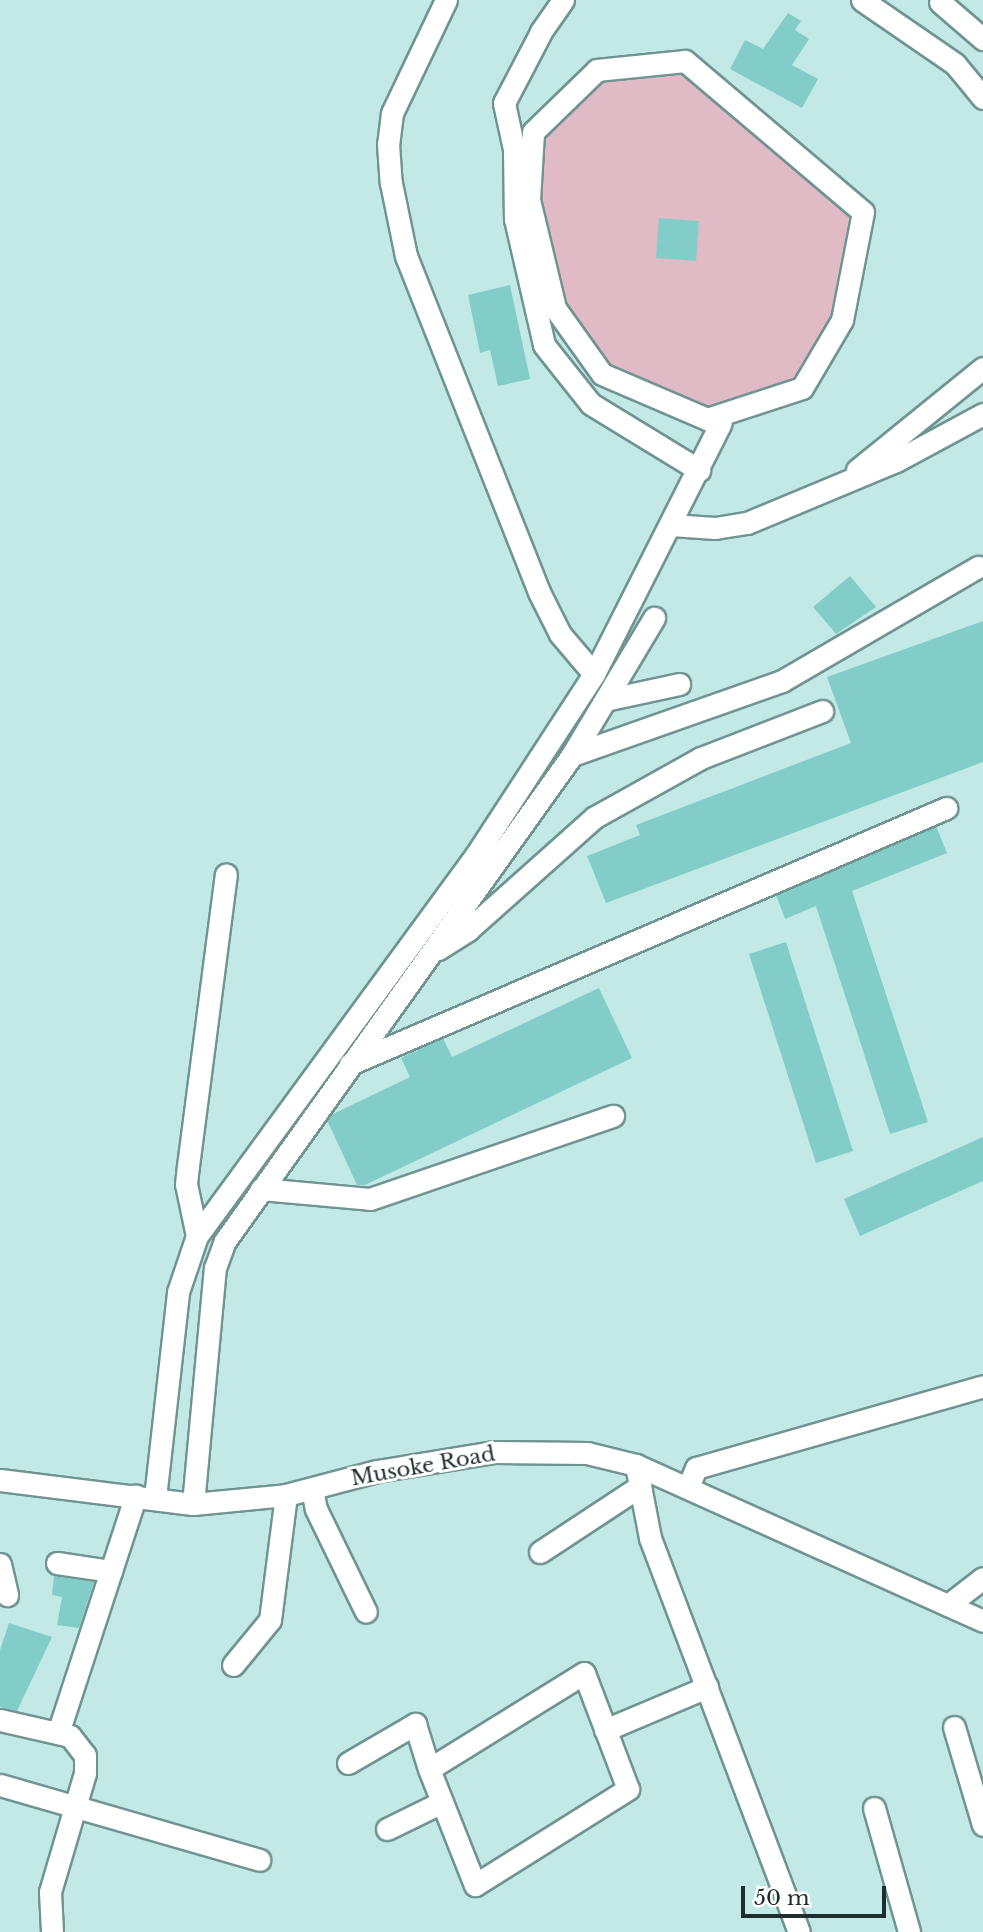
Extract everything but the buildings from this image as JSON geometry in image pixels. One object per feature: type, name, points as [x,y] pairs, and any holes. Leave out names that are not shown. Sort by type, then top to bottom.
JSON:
[{"type":"street","points":[[446,0],[392,113],[388,144],[391,183],[406,256],[539,592],[561,634],[594,674]]},
{"type":"street","points":[[564,0],[541,32],[504,103],[514,149],[515,219],[544,345],[591,404],[699,470]]},
{"type":"street","points":[[862,0],[955,64],[983,98]]},
{"type":"street","points":[[940,2],[983,39]]},
{"type":"street","points":[[685,61],[863,212],[842,320],[802,388],[714,421],[603,374],[555,308],[529,200],[533,132],[597,71],[685,61]]},
{"type":"street","points":[[847,479],[983,368]]},
{"type":"street","points":[[671,525],[715,528],[747,523],[847,479],[896,461],[983,414]]},
{"type":"street","points":[[58,1733],[111,1571],[146,1497],[178,1292],[197,1236],[476,855],[594,674],[699,470],[714,421]]},
{"type":"street","points":[[572,755],[782,681],[978,567]]},
{"type":"street","points":[[193,1504],[215,1268],[225,1241],[572,755],[654,618]]},
{"type":"street","points":[[605,700],[679,684]]},
{"type":"street","points":[[428,956],[468,930],[595,817],[701,758],[822,711]]},
{"type":"street","points":[[350,1064],[946,808]]},
{"type":"street","points":[[197,1236],[186,1184],[226,874]]},
{"type":"street","points":[[261,1189],[370,1199],[613,1115]]},
{"type":"street","points":[[688,1487],[696,1468],[983,1386]]},
{"type":"street","name":"Musoke Road","points":[[0,1480],[193,1504],[286,1495],[377,1471],[494,1452],[587,1453],[638,1475],[688,1487],[983,1620]]},
{"type":"street","points":[[540,1552],[638,1475],[650,1538],[799,1932]]},
{"type":"street","points":[[312,1489],[316,1509],[366,1612]]},
{"type":"street","points":[[233,1665],[270,1620],[286,1495]]},
{"type":"street","points":[[57,1563],[111,1571]]},
{"type":"street","points":[[0,1564],[7,1595]]},
{"type":"street","points":[[947,1605],[983,1578]]},
{"type":"street","points":[[348,1763],[415,1724],[429,1769],[475,1885],[628,1789],[584,1673],[429,1769]]},
{"type":"street","points":[[605,1730],[707,1687]]},
{"type":"street","points":[[0,1720],[70,1736],[85,1755],[74,1808],[50,1892],[52,1932]]},
{"type":"street","points":[[954,1727],[983,1825]]},
{"type":"street","points":[[0,1785],[259,1860]]},
{"type":"street","points":[[387,1829],[442,1802]]},
{"type":"street","points":[[874,1808],[909,1932]]},
{"type":"shaded area","points":[[685,61],[863,212],[842,320],[802,388],[707,419],[602,374],[555,308],[529,200],[533,132],[597,70]]}]
